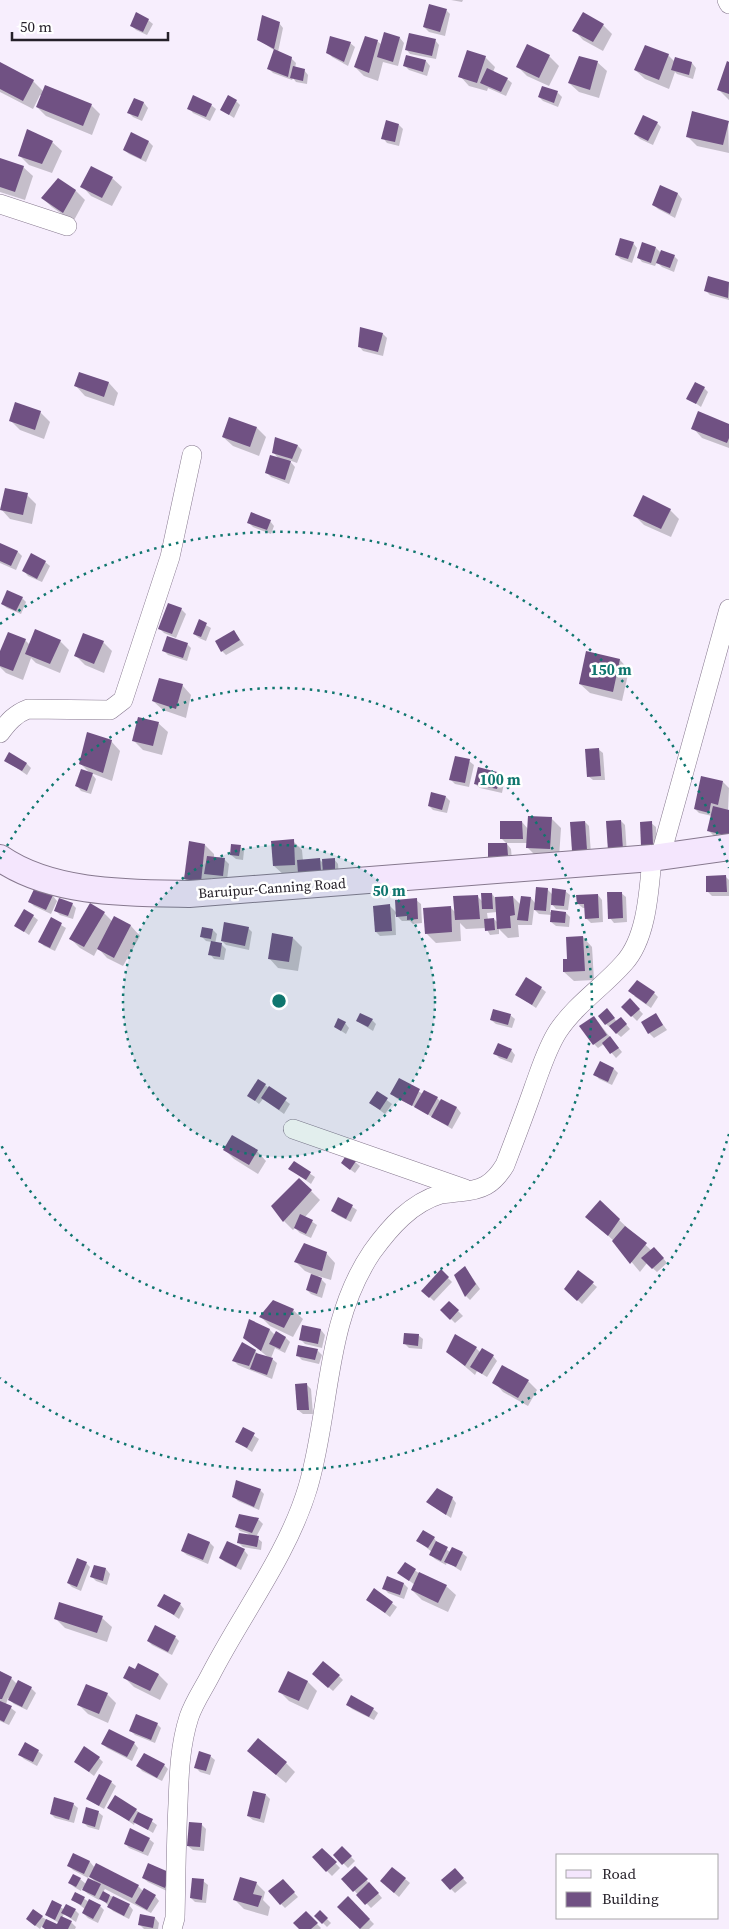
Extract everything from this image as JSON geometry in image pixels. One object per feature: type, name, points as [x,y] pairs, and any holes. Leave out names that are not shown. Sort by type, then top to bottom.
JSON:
[{"type":"main road","name":"Baruipur-Canning Road","points":[[0,858],[10,865],[44,878],[79,887],[126,893],[189,894],[656,858],[729,847]]},
{"type":"street","points":[[726,0],[729,4]]},
{"type":"street","points":[[0,204],[67,226]]},
{"type":"street","points":[[0,733],[10,719],[28,709],[110,710],[123,700],[170,557],[192,455]]},
{"type":"street","points":[[172,1929],[180,1762],[190,1715],[217,1662],[294,1527],[308,1486],[320,1436],[334,1344],[344,1308],[354,1283],[394,1222],[418,1205],[442,1194],[471,1191],[486,1186],[498,1178],[506,1165],[545,1058],[557,1033],[575,1010],[625,962],[636,945],[643,923],[656,858],[729,609]]},
{"type":"street","points":[[293,1129],[471,1191]]},
{"type":"building","points":[[429,4],[447,9],[440,32],[423,27]]},
{"type":"building","points":[[136,12],[149,19],[143,32],[130,26]]},
{"type":"building","points":[[583,12],[604,24],[593,42],[572,31]]},
{"type":"building","points":[[262,15],[280,22],[274,49],[257,40]]},
{"type":"building","points":[[384,32],[400,37],[393,62],[377,57]]},
{"type":"building","points":[[409,33],[436,39],[432,56],[405,50]]},
{"type":"building","points":[[330,36],[351,42],[344,62],[326,53]]},
{"type":"building","points":[[365,36],[378,40],[369,73],[354,67]]},
{"type":"building","points":[[527,44],[550,55],[539,78],[516,67]]},
{"type":"building","points":[[645,45],[669,54],[659,80],[634,70]]},
{"type":"building","points":[[274,49],[292,57],[288,77],[267,69]]},
{"type":"building","points":[[467,50],[486,56],[477,83],[458,77]]},
{"type":"building","points":[[406,55],[426,60],[423,72],[403,66]]},
{"type":"building","points":[[579,56],[598,61],[590,90],[568,83]]},
{"type":"building","points":[[675,57],[692,62],[689,75],[671,70]]},
{"type":"building","points":[[727,61],[729,62],[729,94],[717,90]]},
{"type":"building","points":[[0,62],[34,80],[23,101],[0,89]]},
{"type":"building","points":[[293,66],[305,69],[303,81],[290,78]]},
{"type":"building","points":[[487,68],[508,78],[501,92],[480,83]]},
{"type":"building","points":[[45,85],[92,104],[83,126],[36,107]]},
{"type":"building","points":[[542,86],[558,91],[554,103],[538,97]]},
{"type":"building","points":[[193,95],[212,104],[206,117],[187,109]]},
{"type":"building","points":[[228,95],[237,100],[229,115],[220,110]]},
{"type":"building","points":[[134,98],[144,102],[138,117],[127,113]]},
{"type":"building","points":[[692,111],[729,121],[723,145],[686,137]]},
{"type":"building","points":[[643,115],[658,122],[648,141],[634,134]]},
{"type":"building","points":[[386,120],[399,124],[395,142],[381,139]]},
{"type":"building","points":[[27,129],[53,141],[42,164],[18,156]]},
{"type":"building","points":[[131,132],[149,141],[141,159],[123,150]]},
{"type":"building","points":[[0,158],[24,166],[15,192],[0,187]]},
{"type":"building","points":[[91,166],[113,177],[102,198],[80,187]]},
{"type":"building","points":[[58,178],[76,190],[63,213],[41,198]]},
{"type":"building","points":[[660,185],[678,193],[670,214],[652,205]]},
{"type":"building","points":[[620,238],[634,242],[628,259],[615,255]]},
{"type":"building","points":[[642,242],[656,247],[651,263],[637,258]]},
{"type":"building","points":[[661,250],[675,255],[670,268],[656,263]]},
{"type":"building","points":[[708,276],[729,282],[728,298],[704,291]]},
{"type":"building","points":[[360,327],[383,333],[378,352],[358,347]]},
{"type":"building","points":[[79,372],[109,382],[104,397],[74,386]]},
{"type":"building","points":[[695,382],[705,387],[696,404],[686,399]]},
{"type":"building","points":[[15,402],[41,411],[35,430],[9,421]]},
{"type":"building","points":[[698,411],[729,424],[727,443],[691,429]]},
{"type":"building","points":[[229,417],[257,427],[250,447],[222,437]]},
{"type":"building","points":[[275,437],[298,445],[292,459],[272,453]]},
{"type":"building","points":[[270,455],[291,461],[285,480],[265,473]]},
{"type":"building","points":[[5,488],[28,493],[23,515],[0,510]]},
{"type":"building","points":[[643,495],[671,509],[661,529],[633,516]]},
{"type":"building","points":[[251,512],[271,520],[267,530],[247,523]]},
{"type":"building","points":[[0,543],[18,551],[11,566],[0,561]]},
{"type":"building","points":[[31,553],[46,561],[37,579],[22,571]]},
{"type":"building","points":[[7,590],[23,597],[16,611],[1,604]]},
{"type":"building","points":[[168,603],[182,608],[172,634],[158,629]]},
{"type":"building","points":[[199,619],[207,623],[201,637],[193,634]]},
{"type":"building","points":[[35,629],[61,640],[50,664],[25,654]]},
{"type":"building","points":[[234,630],[240,640],[221,652],[215,641]]},
{"type":"building","points":[[8,632],[26,639],[13,671],[0,666],[0,651]]},
{"type":"building","points":[[83,633],[104,641],[94,664],[74,656]]},
{"type":"building","points":[[167,636],[188,643],[183,658],[162,651]]},
{"type":"building","points":[[586,651],[620,659],[613,692],[579,684]]},
{"type":"building","points":[[159,678],[183,684],[176,709],[152,701]]},
{"type":"building","points":[[138,717],[159,722],[153,746],[132,741]]},
{"type":"building","points":[[87,732],[112,740],[103,773],[79,764]]},
{"type":"building","points":[[599,748],[601,776],[587,777],[585,749]]},
{"type":"building","points":[[9,752],[27,763],[22,771],[4,761]]},
{"type":"building","points":[[455,756],[470,759],[465,783],[449,780]]},
{"type":"building","points":[[478,767],[501,773],[497,789],[474,784]]},
{"type":"building","points":[[81,769],[93,773],[87,791],[75,786]]},
{"type":"building","points":[[701,776],[723,781],[718,805],[711,803],[709,813],[694,809]]},
{"type":"building","points":[[431,792],[446,796],[442,810],[428,806]]},
{"type":"building","points":[[713,806],[729,810],[729,836],[707,831]]},
{"type":"building","points":[[528,816],[552,817],[550,849],[526,848]]},
{"type":"building","points":[[621,820],[623,850],[608,851],[606,821]]},
{"type":"building","points":[[500,821],[522,821],[523,839],[500,839]]},
{"type":"building","points":[[585,821],[587,850],[572,851],[570,822]]},
{"type":"building","points":[[652,821],[653,845],[641,846],[640,822]]},
{"type":"building","points":[[294,839],[295,865],[273,866],[271,841]]},
{"type":"building","points":[[189,841],[205,844],[201,882],[184,879]]},
{"type":"building","points":[[488,843],[507,843],[508,856],[488,857]]},
{"type":"building","points":[[231,844],[241,845],[239,856],[230,855]]},
{"type":"building","points":[[207,856],[225,858],[223,876],[204,874]]},
{"type":"building","points":[[320,858],[321,871],[298,873],[297,860]]},
{"type":"building","points":[[335,858],[335,873],[323,874],[322,859]]},
{"type":"building","points":[[726,875],[727,892],[706,892],[706,876]]},
{"type":"building","points":[[35,887],[53,895],[46,910],[28,902]]},
{"type":"building","points":[[536,887],[548,888],[546,911],[534,910]]},
{"type":"building","points":[[552,888],[566,890],[564,906],[551,905]]},
{"type":"building","points":[[607,892],[622,892],[623,918],[608,919]]},
{"type":"building","points":[[481,893],[492,893],[493,909],[482,909]]},
{"type":"building","points":[[598,894],[599,918],[585,919],[584,904],[577,904],[576,895]]},
{"type":"building","points":[[478,895],[480,919],[455,920],[453,896]]},
{"type":"building","points":[[513,896],[515,915],[510,916],[511,928],[497,929],[495,897]]},
{"type":"building","points":[[521,896],[531,897],[528,921],[517,920]]},
{"type":"building","points":[[59,898],[73,903],[68,916],[54,911]]},
{"type":"building","points":[[417,898],[418,919],[407,920],[407,916],[396,917],[395,900]]},
{"type":"building","points":[[90,903],[105,912],[84,947],[69,939]]},
{"type":"building","points":[[390,904],[392,931],[375,932],[373,906]]},
{"type":"building","points":[[451,906],[452,932],[425,934],[423,908]]},
{"type":"building","points":[[24,909],[34,915],[24,932],[14,926]]},
{"type":"building","points":[[551,910],[566,912],[565,923],[550,922]]},
{"type":"building","points":[[114,916],[131,925],[114,958],[97,949]]},
{"type":"building","points":[[51,917],[62,923],[50,948],[38,942]]},
{"type":"building","points":[[494,918],[495,930],[485,931],[484,919]]},
{"type":"building","points":[[224,922],[249,927],[245,946],[221,941]]},
{"type":"building","points":[[202,927],[213,929],[211,939],[200,937]]},
{"type":"building","points":[[272,933],[293,937],[289,962],[268,959]]},
{"type":"building","points":[[583,936],[585,971],[563,972],[563,959],[567,959],[566,937]]},
{"type":"building","points":[[211,941],[222,943],[220,957],[208,955]]},
{"type":"building","points":[[526,977],[542,987],[532,1005],[515,995]]},
{"type":"building","points":[[637,980],[655,992],[646,1004],[628,991]]},
{"type":"building","points":[[630,998],[640,1009],[631,1017],[621,1007]]},
{"type":"building","points":[[607,1008],[615,1018],[605,1025],[598,1016]]},
{"type":"building","points":[[493,1009],[511,1014],[508,1025],[490,1020]]},
{"type":"building","points":[[360,1013],[373,1019],[368,1027],[356,1021]]},
{"type":"building","points":[[656,1013],[663,1025],[648,1034],[641,1022]]},
{"type":"building","points":[[594,1016],[607,1035],[593,1045],[579,1026]]},
{"type":"building","points":[[621,1017],[627,1024],[616,1034],[609,1026]]},
{"type":"building","points":[[338,1018],[346,1022],[341,1031],[334,1027]]},
{"type":"building","points":[[610,1036],[619,1048],[610,1054],[602,1043]]},
{"type":"building","points":[[498,1043],[512,1049],[507,1059],[493,1054]]},
{"type":"building","points":[[600,1061],[614,1068],[608,1082],[593,1075]]},
{"type":"building","points":[[399,1078],[420,1089],[412,1106],[390,1094]]},
{"type":"building","points":[[258,1079],[266,1084],[255,1101],[247,1096]]},
{"type":"building","points":[[269,1086],[287,1098],[279,1110],[261,1098]]},
{"type":"building","points":[[424,1090],[438,1097],[428,1115],[414,1107]]},
{"type":"building","points":[[377,1091],[388,1098],[380,1110],[369,1103]]},
{"type":"building","points":[[441,1099],[457,1107],[448,1126],[431,1117]]},
{"type":"building","points":[[232,1135],[258,1150],[249,1165],[223,1150]]},
{"type":"building","points":[[347,1154],[356,1161],[350,1170],[341,1163]]},
{"type":"building","points":[[294,1161],[311,1172],[306,1180],[288,1169]]},
{"type":"building","points":[[299,1178],[312,1190],[283,1222],[271,1206]]},
{"type":"building","points":[[338,1197],[353,1205],[346,1219],[331,1211]]},
{"type":"building","points":[[600,1200],[620,1219],[608,1236],[585,1217]]},
{"type":"building","points":[[300,1214],[313,1220],[306,1234],[294,1228]]},
{"type":"building","points":[[625,1226],[647,1243],[630,1264],[612,1241]]},
{"type":"building","points":[[304,1243],[327,1252],[322,1271],[294,1262]]},
{"type":"building","points":[[654,1247],[664,1258],[652,1269],[641,1258]]},
{"type":"building","points":[[465,1266],[476,1284],[465,1297],[454,1275]]},
{"type":"building","points":[[441,1269],[449,1277],[429,1298],[421,1291]]},
{"type":"building","points":[[578,1270],[594,1282],[577,1301],[564,1289]]},
{"type":"building","points":[[311,1274],[322,1278],[317,1294],[306,1290]]},
{"type":"building","points":[[273,1300],[294,1309],[284,1328],[259,1317]]},
{"type":"building","points":[[449,1301],[459,1310],[450,1320],[440,1310]]},
{"type":"building","points":[[249,1319],[270,1329],[261,1351],[243,1338]]},
{"type":"building","points":[[302,1325],[321,1329],[318,1344],[299,1340]]},
{"type":"building","points":[[276,1331],[286,1337],[280,1349],[269,1344]]},
{"type":"building","points":[[404,1333],[419,1334],[418,1346],[403,1344]]},
{"type":"building","points":[[455,1334],[477,1347],[465,1366],[446,1352]]},
{"type":"building","points":[[242,1342],[256,1350],[249,1366],[232,1361]]},
{"type":"building","points":[[298,1345],[318,1349],[315,1360],[296,1356]]},
{"type":"building","points":[[482,1348],[494,1355],[482,1374],[470,1367]]},
{"type":"building","points":[[256,1353],[273,1358],[267,1375],[250,1369]]},
{"type":"building","points":[[502,1365],[529,1380],[518,1398],[492,1383]]},
{"type":"building","points":[[307,1383],[309,1410],[297,1410],[295,1384]]},
{"type":"building","points":[[243,1427],[255,1433],[247,1448],[235,1442]]},
{"type":"building","points":[[236,1480],[261,1489],[254,1507],[232,1497]]},
{"type":"building","points":[[437,1488],[453,1497],[446,1515],[426,1502]]},
{"type":"building","points":[[239,1514],[259,1518],[252,1533],[235,1527]]},
{"type":"building","points":[[423,1530],[435,1537],[428,1548],[416,1541]]},
{"type":"building","points":[[188,1533],[210,1542],[203,1560],[181,1551]]},
{"type":"building","points":[[239,1533],[259,1536],[257,1547],[237,1543]]},
{"type":"building","points":[[227,1541],[245,1549],[236,1567],[219,1558]]},
{"type":"building","points":[[436,1541],[448,1547],[441,1561],[429,1555]]},
{"type":"building","points":[[452,1547],[463,1552],[456,1567],[444,1562]]},
{"type":"building","points":[[77,1558],[87,1562],[77,1587],[67,1583]]},
{"type":"building","points":[[405,1562],[416,1569],[409,1581],[397,1573]]},
{"type":"building","points":[[94,1565],[106,1568],[103,1581],[90,1577]]},
{"type":"building","points":[[419,1572],[447,1585],[438,1603],[411,1590]]},
{"type":"building","points":[[387,1576],[404,1583],[400,1595],[382,1589]]},
{"type":"building","points":[[374,1588],[393,1602],[385,1613],[366,1600]]},
{"type":"building","points":[[164,1594],[181,1603],[174,1615],[157,1606]]},
{"type":"building","points":[[59,1602],[103,1616],[97,1633],[54,1619]]},
{"type":"building","points":[[155,1625],[176,1636],[168,1652],[147,1641]]},
{"type":"building","points":[[323,1661],[340,1675],[328,1688],[312,1674]]},
{"type":"building","points":[[138,1663],[159,1674],[150,1691],[123,1678],[129,1666],[135,1669]]},
{"type":"building","points":[[0,1671],[12,1677],[2,1699],[0,1699]]},
{"type":"building","points":[[288,1671],[308,1681],[299,1701],[278,1692]]},
{"type":"building","points":[[18,1680],[32,1687],[22,1707],[8,1700]]},
{"type":"building","points":[[86,1684],[108,1693],[99,1714],[77,1705]]},
{"type":"building","points":[[351,1695],[374,1708],[369,1717],[346,1705]]},
{"type":"building","points":[[0,1701],[12,1706],[4,1722],[0,1720]]},
{"type":"building","points":[[136,1714],[158,1723],[151,1740],[129,1731]]},
{"type":"building","points":[[109,1729],[135,1742],[127,1757],[101,1744]]},
{"type":"building","points":[[258,1738],[287,1762],[276,1775],[247,1751]]},
{"type":"building","points":[[25,1742],[39,1750],[33,1762],[18,1755]]},
{"type":"building","points":[[84,1746],[100,1757],[89,1772],[74,1762]]},
{"type":"building","points":[[199,1751],[211,1755],[206,1771],[194,1768]]},
{"type":"building","points":[[144,1753],[165,1764],[157,1778],[136,1766]]},
{"type":"building","points":[[99,1774],[112,1781],[99,1806],[86,1799]]},
{"type":"building","points":[[253,1791],[266,1794],[260,1819],[247,1816]]},
{"type":"building","points":[[115,1795],[137,1809],[129,1821],[107,1808]]},
{"type":"building","points":[[54,1797],[74,1803],[69,1820],[50,1814]]},
{"type":"building","points":[[86,1807],[99,1811],[95,1827],[82,1823]]},
{"type":"building","points":[[138,1812],[153,1819],[148,1830],[133,1822]]},
{"type":"building","points":[[189,1822],[202,1823],[200,1847],[187,1846]]},
{"type":"building","points":[[130,1828],[150,1838],[143,1852],[124,1844]]},
{"type":"building","points":[[342,1846],[352,1856],[342,1865],[333,1855]]},
{"type":"building","points":[[322,1848],[337,1862],[326,1872],[312,1857]]},
{"type":"building","points":[[73,1853],[90,1861],[84,1874],[67,1866]]},
{"type":"building","points":[[96,1863],[139,1885],[132,1898],[89,1877]]},
{"type":"building","points":[[148,1863],[171,1873],[165,1888],[142,1878]]},
{"type":"building","points":[[355,1866],[368,1879],[353,1892],[341,1879]]},
{"type":"building","points":[[392,1867],[406,1878],[394,1893],[380,1881]]},
{"type":"building","points":[[455,1868],[464,1878],[450,1890],[441,1880]]},
{"type":"building","points":[[73,1874],[81,1878],[76,1887],[68,1883]]},
{"type":"building","points":[[240,1877],[257,1882],[253,1894],[262,1896],[258,1907],[233,1900]]},
{"type":"building","points":[[88,1878],[101,1884],[95,1896],[82,1890]]},
{"type":"building","points":[[192,1878],[204,1879],[202,1900],[190,1898]]},
{"type":"building","points":[[283,1879],[295,1892],[280,1905],[268,1891]]},
{"type":"building","points":[[369,1882],[379,1893],[365,1905],[356,1895]]},
{"type":"building","points":[[144,1888],[156,1895],[147,1910],[135,1903]]},
{"type":"building","points":[[103,1891],[110,1895],[107,1903],[99,1899]]},
{"type":"building","points":[[75,1892],[85,1897],[81,1905],[71,1900]]},
{"type":"building","points":[[113,1896],[130,1904],[124,1916],[107,1907]]},
{"type":"building","points":[[348,1896],[370,1919],[360,1929],[337,1907]]},
{"type":"building","points":[[89,1899],[101,1905],[93,1919],[82,1913]]},
{"type":"building","points":[[52,1900],[62,1905],[55,1920],[45,1915]]},
{"type":"building","points":[[66,1904],[76,1909],[71,1918],[61,1913]]},
{"type":"building","points":[[33,1909],[43,1916],[35,1926],[26,1919]]},
{"type":"building","points":[[320,1910],[328,1918],[322,1924],[314,1916]]},
{"type":"building","points":[[306,1911],[318,1923],[311,1929],[299,1929],[293,1923]]},
{"type":"building","points":[[140,1914],[155,1917],[153,1928],[138,1925]]},
{"type":"building","points":[[61,1916],[72,1921],[68,1929],[45,1929],[42,1927],[46,1919],[57,1924]]}]
